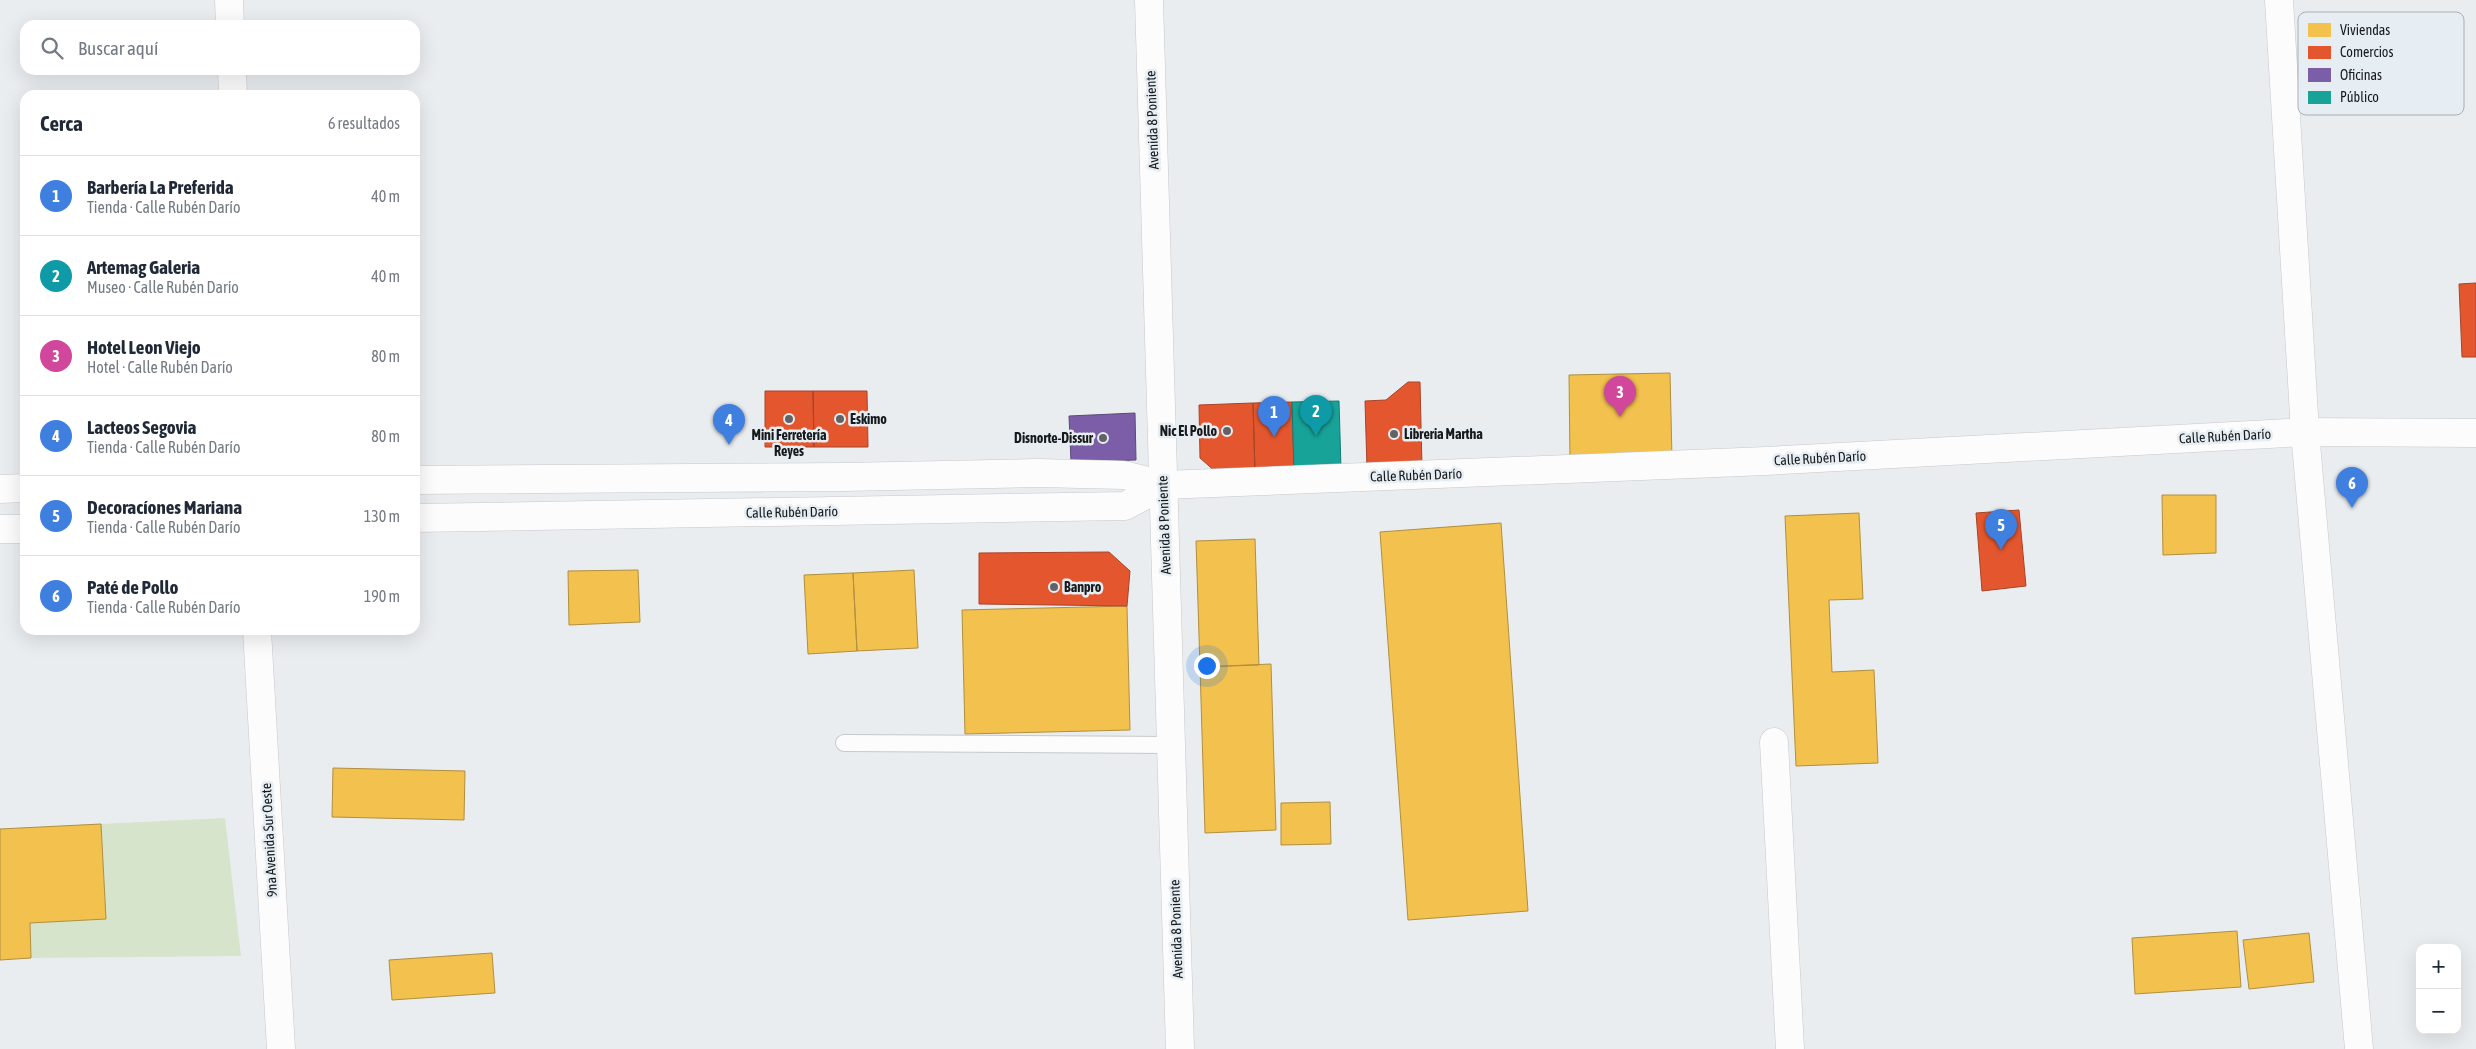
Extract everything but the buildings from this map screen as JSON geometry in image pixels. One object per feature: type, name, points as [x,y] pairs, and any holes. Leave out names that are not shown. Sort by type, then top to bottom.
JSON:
[{"type":"street","points":[[229,0],[230,20]]},
{"type":"street","name":"Avenida 8 Poniente","points":[[1149,0],[1180,1049]]},
{"type":"street","points":[[2279,0],[2304,432],[2359,1049]]},
{"type":"street","points":[[232,75],[233,90]]},
{"type":"street","name":"Calle Rubén Darío","points":[[420,480],[1066,474],[1124,475],[1164,485],[1756,461],[2304,432],[2476,432]]},
{"type":"street","points":[[842,512],[843,477]]},
{"type":"street","points":[[453,479],[455,517]]},
{"type":"street","name":"Calle Rubén Darío","points":[[420,518],[1125,506],[1164,485]]},
{"type":"street","points":[[0,489],[20,488]]},
{"type":"street","points":[[0,530],[20,528]]},
{"type":"street","name":"9na Avenida Sur Oeste","points":[[257,635],[281,1049]]},
{"type":"street","points":[[1774,742],[1790,1049]]},
{"type":"lane","points":[[844,743],[1170,745]]},
{"type":"green space","points":[[225,818],[241,956],[31,958],[30,923],[106,919],[101,824]]},
{"type":"place","name":"Hotel Leon Viejo","points":[[1620,417]]},
{"type":"place","name":"Mini Ferretería Reyes","points":[[789,419]]},
{"type":"place","name":"Eskimo","points":[[840,419]]},
{"type":"place","name":"Nic El Pollo","points":[[1227,431]]},
{"type":"place","name":"Libreria Martha","points":[[1394,434]]},
{"type":"place","name":"Artemag Galeria","points":[[1316,436]]},
{"type":"place","name":"Barbería La Preferida","points":[[1274,437]]},
{"type":"place","name":"Disnorte-Dissur","points":[[1103,438]]},
{"type":"place","name":"Lacteos Segovia","points":[[729,445]]},
{"type":"place","name":"Paté de Pollo","points":[[2352,508]]},
{"type":"place","name":"Decoracíones Mariana","points":[[2001,550]]},
{"type":"place","name":"Banpro","points":[[1054,587]]}]
